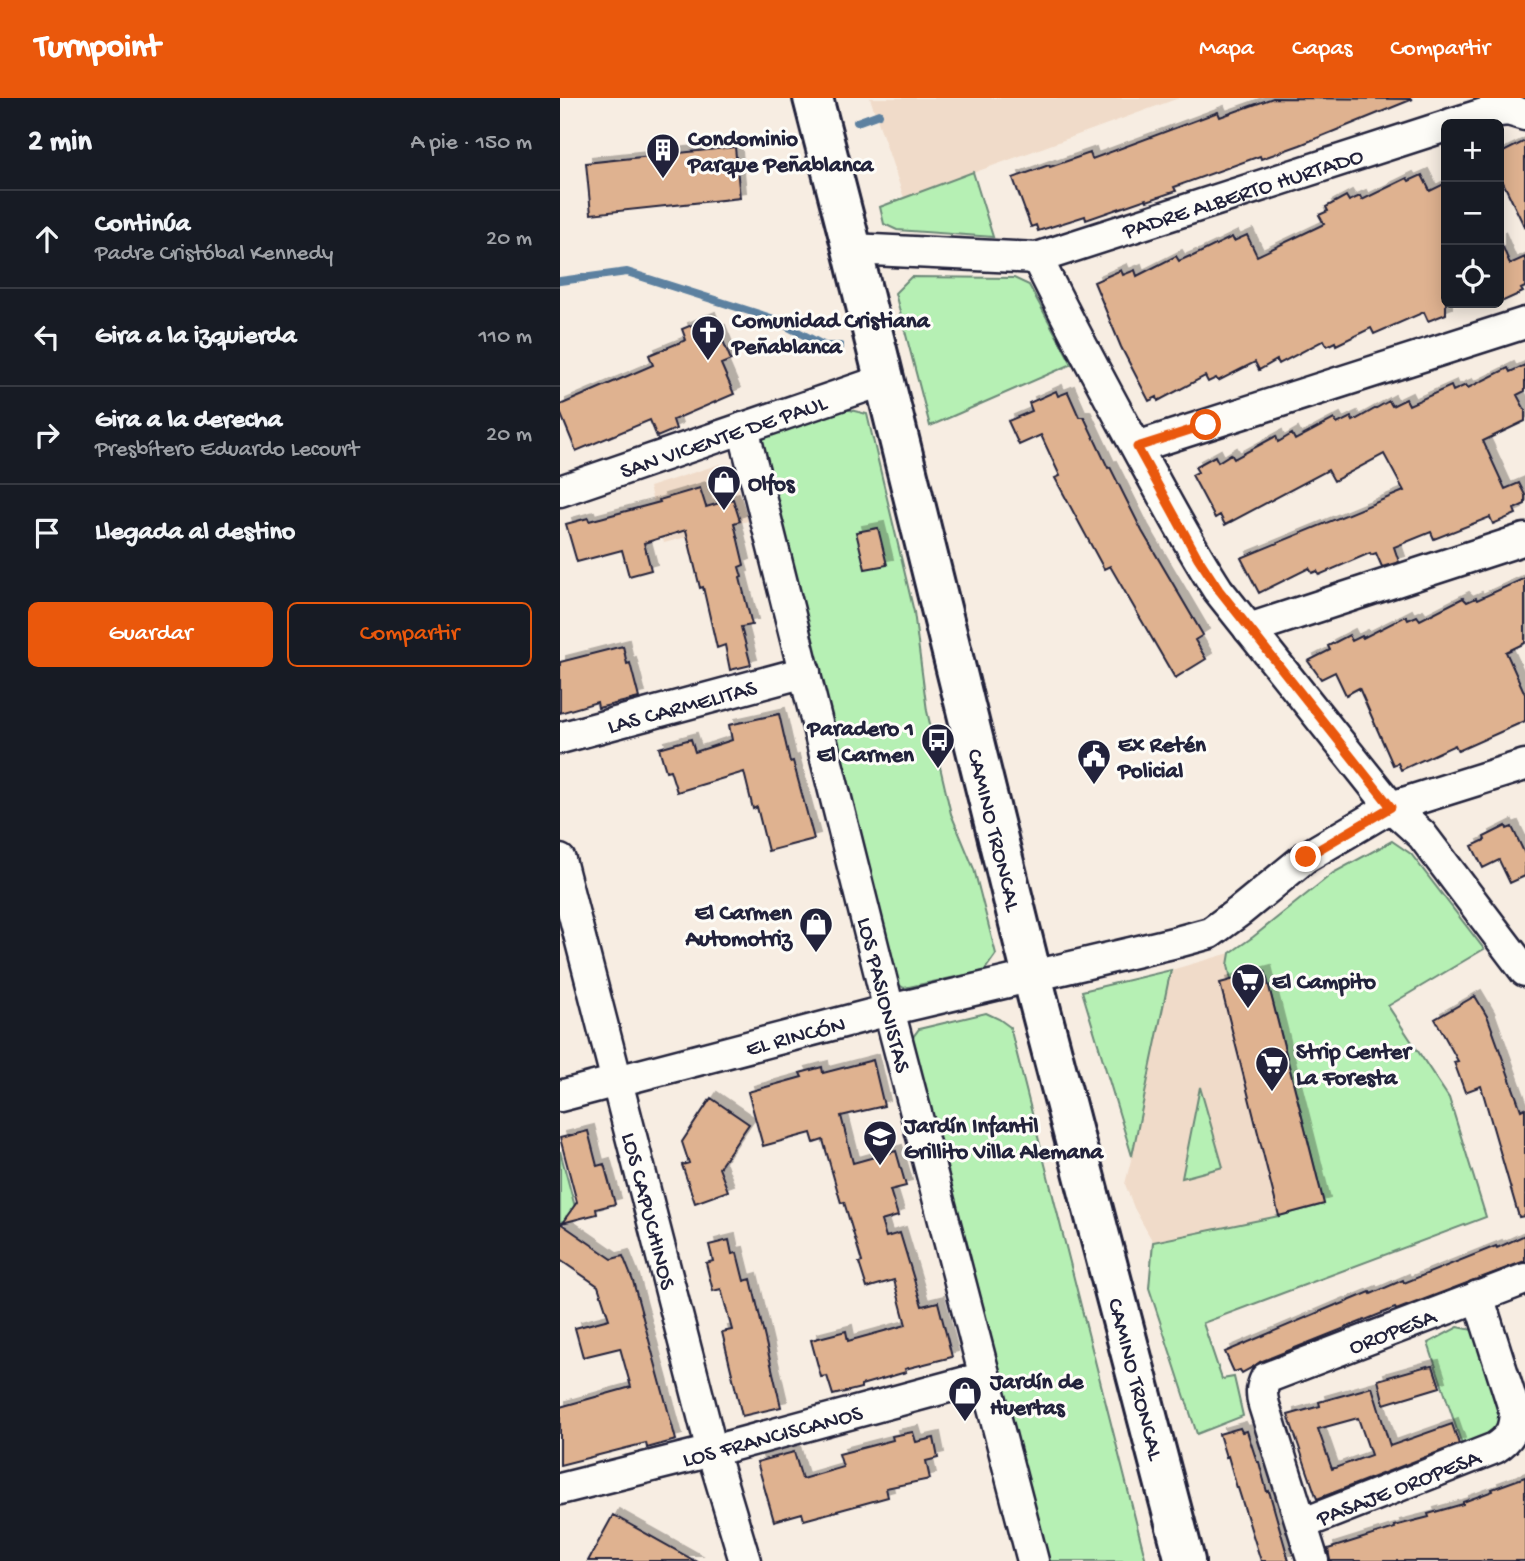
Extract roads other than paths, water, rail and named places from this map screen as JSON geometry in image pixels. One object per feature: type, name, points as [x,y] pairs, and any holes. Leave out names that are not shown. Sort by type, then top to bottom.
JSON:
[{"type":"main road","name":"CAMINO TRONCAL","points":[[813,98],[1032,976],[1185,1561]]},
{"type":"street","points":[[1467,119],[1508,110],[1525,115]]},
{"type":"street","name":"PADRE ALBERTO HURTADO","points":[[1037,258],[1441,128]]},
{"type":"street","points":[[852,249],[1037,258],[1137,447],[1198,558],[1219,590],[1391,807],[1422,835],[1525,971]]},
{"type":"street","points":[[1137,447],[1525,323]]},
{"type":"street","name":"SAN VICENTE DE PAUL","points":[[560,491],[884,380]]},
{"type":"street","name":"LOS PASIONISTAS","points":[[743,428],[1033,1561]]},
{"type":"street","points":[[1249,629],[1525,539]]},
{"type":"street","name":"LAS CARMELITAS","points":[[560,738],[805,671]]},
{"type":"street","name":"EL RINCÓN","points":[[560,1096],[890,1010],[1210,933],[1240,912],[1306,857],[1391,807],[1525,765]]},
{"type":"street","name":"LOS CAPUCHINOS","points":[[560,860],[712,1451],[745,1561]]},
{"type":"street","name":"OROPESA","points":[[1302,1524],[1261,1393],[1266,1378],[1525,1279]]},
{"type":"street","name":"PASAJE OROPESA","points":[[1302,1524],[1505,1442],[1514,1426],[1515,1412],[1478,1296]]},
{"type":"street","name":"LOS FRANCISCANOS","points":[[560,1489],[985,1377]]},
{"type":"street","points":[[1302,1524],[1313,1561]]},
{"type":"waterway","points":[[857,122],[879,114]]},
{"type":"waterway","points":[[560,281],[627,272],[771,318],[825,346],[840,346]]},
{"type":"place","name":"Condominio Parque Peñablanca","points":[[663,180]]},
{"type":"place","name":"Comunidad Cristiana Peñablanca","points":[[708,362]]},
{"type":"place","name":"Olfos","points":[[724,512]]},
{"type":"place","name":"Paradero 1 El Carmen","points":[[938,770]]},
{"type":"place","name":"Ex Retén Policial","points":[[1094,786]]},
{"type":"place","name":"El Carmen Automotriz","points":[[816,954]]},
{"type":"place","name":"El Campito","points":[[1248,1010]]},
{"type":"place","name":"Strip Center La Foresta","points":[[1272,1093]]},
{"type":"place","name":"Jardín Infantil Grillito Villa Alemana","points":[[880,1167]]},
{"type":"place","name":"Jardín de Huertas","points":[[965,1423]]}]
